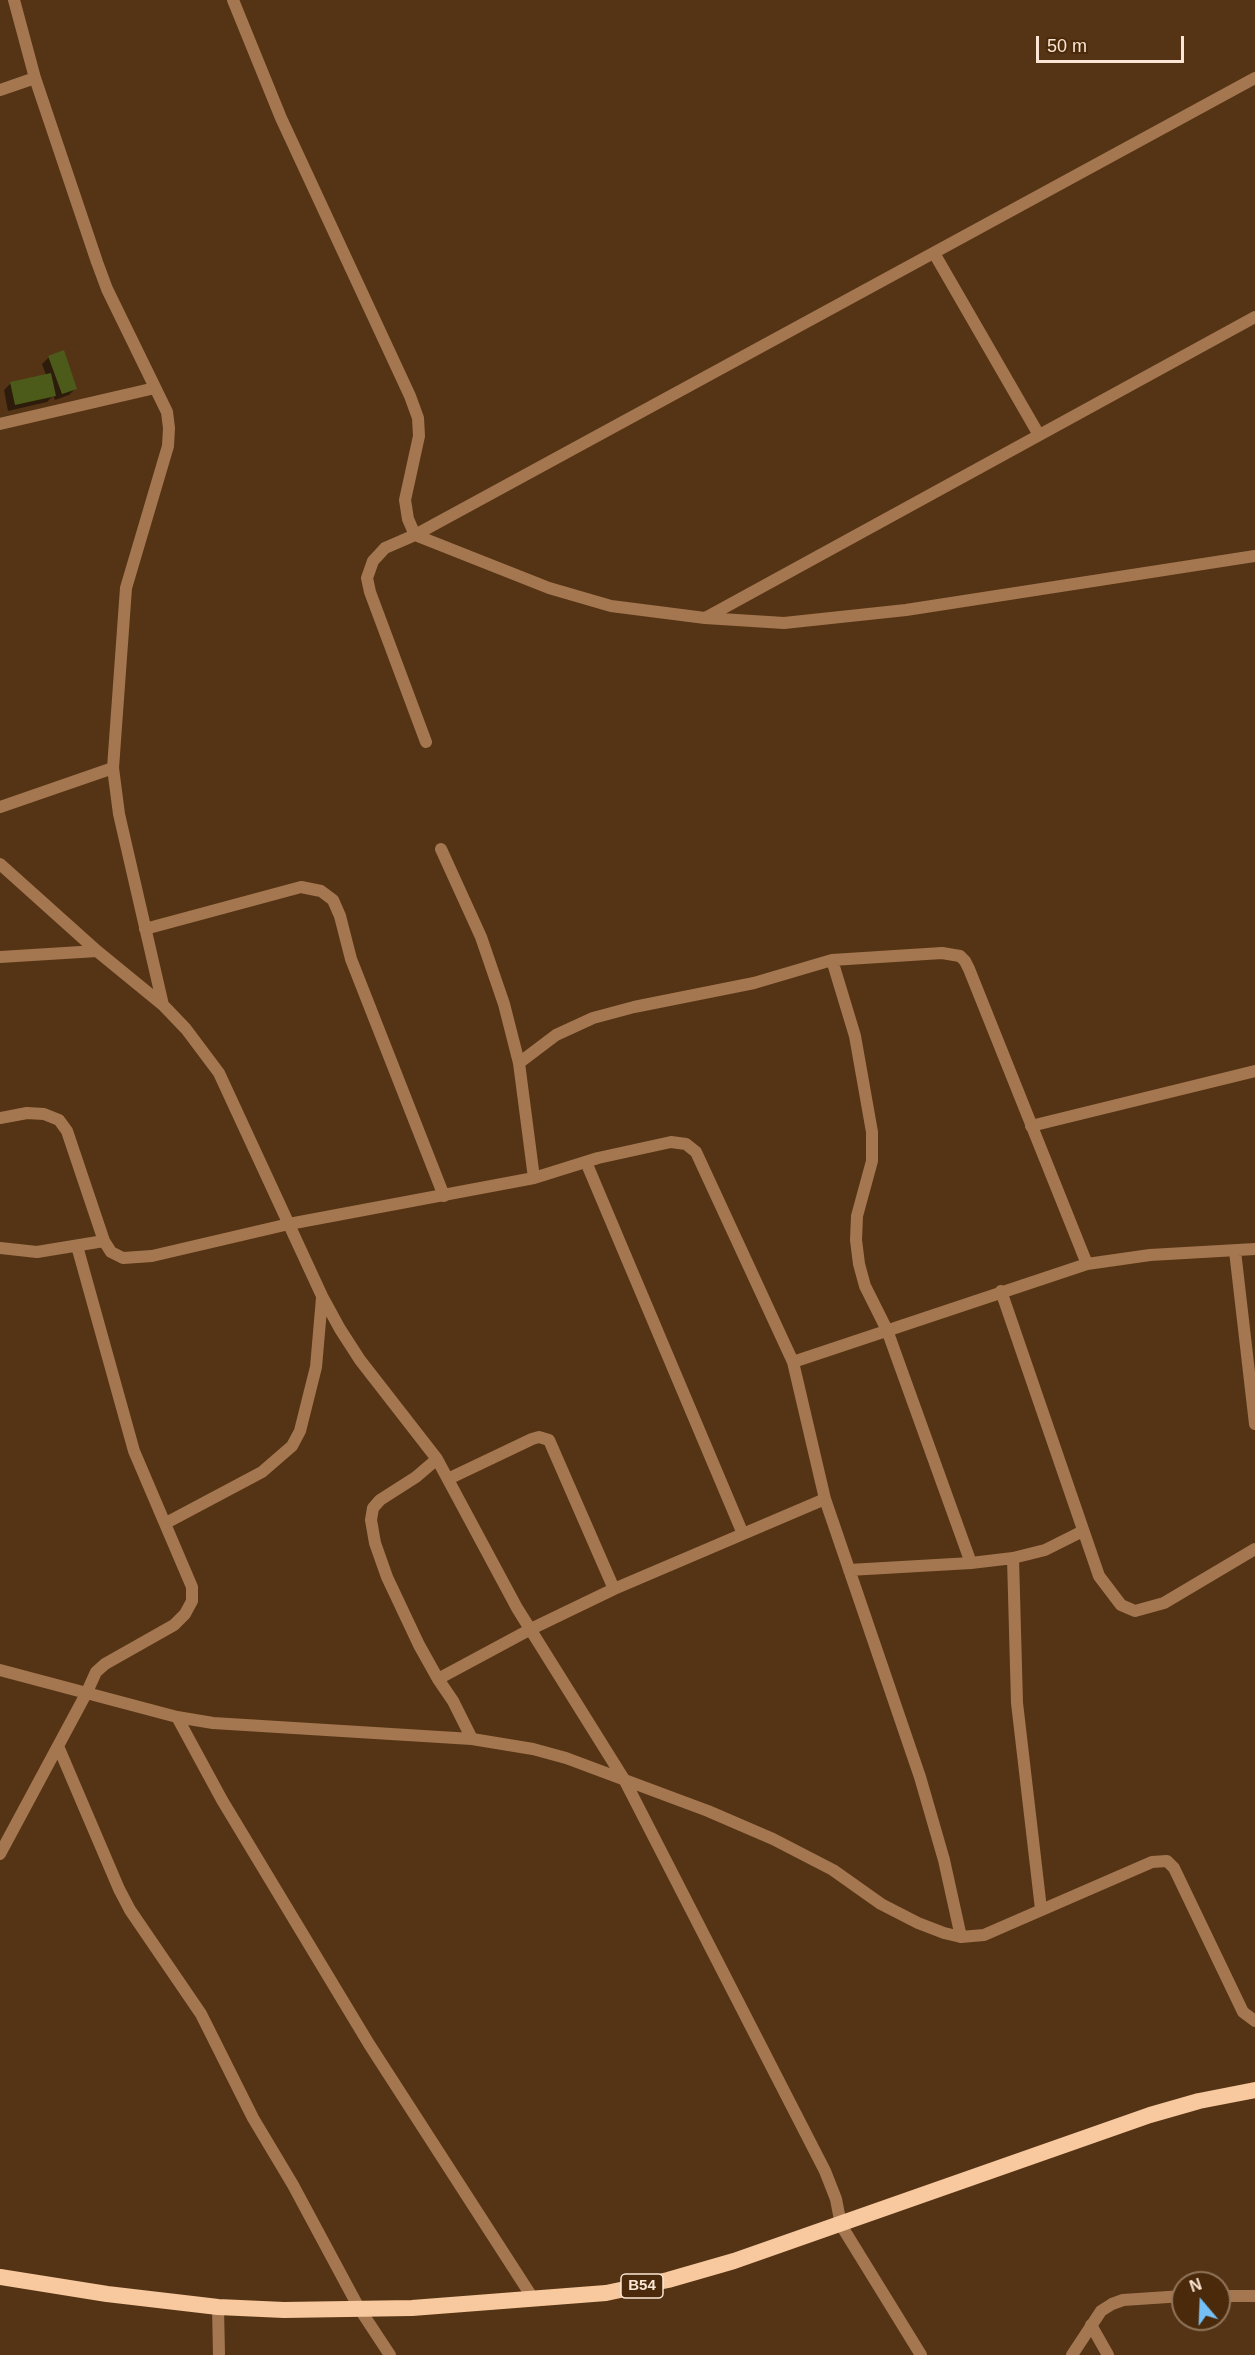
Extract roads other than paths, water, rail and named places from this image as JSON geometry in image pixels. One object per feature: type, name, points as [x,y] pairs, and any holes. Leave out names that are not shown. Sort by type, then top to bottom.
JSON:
[{"type":"highway","name":"B54","points":[[0,2277],[107,2294],[218,2307],[284,2310],[412,2308],[606,2293],[668,2280],[841,2224],[1150,2115],[1199,2101],[1255,2090]]},
{"type":"street","points":[[14,0],[35,78],[97,262],[167,412],[168,446],[126,588],[113,768],[119,814],[163,1005]]},
{"type":"street","points":[[233,0],[281,118],[410,396],[418,418],[419,436],[405,500],[408,519],[416,535],[560,591],[611,606],[705,618],[784,623],[906,610],[1255,556]]},
{"type":"street","points":[[0,90],[35,78]]},
{"type":"street","points":[[426,742],[373,601],[367,578],[373,561],[385,548],[416,535],[1255,78]]},
{"type":"street","points":[[934,253],[1039,435]]},
{"type":"street","points":[[705,618],[1255,317]]},
{"type":"street","points":[[0,424],[155,388]]},
{"type":"street","points":[[0,807],[113,768]]},
{"type":"street","points":[[441,849],[481,937],[504,1004],[519,1063],[534,1178]]},
{"type":"street","points":[[0,864],[97,951],[163,1005],[186,1029],[219,1073],[322,1296],[340,1329],[360,1360],[437,1459],[531,1629],[625,1781],[825,2171],[836,2199],[841,2224],[921,2355]]},
{"type":"street","points":[[145,929],[301,887],[321,891],[333,900],[340,916],[351,959],[444,1196]]},
{"type":"street","points":[[0,957],[97,951]]},
{"type":"street","points":[[519,1063],[556,1035],[593,1018],[634,1007],[754,983],[832,960],[942,953],[960,956],[965,961],[1087,1264]]},
{"type":"street","points":[[832,960],[855,1036],[872,1132],[872,1161],[857,1216],[856,1240],[859,1264],[865,1286],[887,1330],[971,1563]]},
{"type":"street","points":[[1031,1126],[1255,1071]]},
{"type":"street","points":[[0,1118],[27,1113],[44,1114],[59,1120],[67,1131],[104,1241],[111,1252],[123,1258],[152,1256],[289,1224],[534,1178],[586,1162],[671,1142],[686,1144],[696,1152],[793,1362],[825,1499],[920,1777],[944,1860],[961,1936]]},
{"type":"street","points":[[586,1162],[743,1534]]},
{"type":"street","points":[[0,1248],[37,1252],[104,1241]]},
{"type":"street","points":[[0,1854],[96,1672],[105,1664],[174,1625],[185,1614],[192,1601],[192,1587],[134,1451],[77,1246]]},
{"type":"street","points":[[793,1362],[1000,1291],[1087,1264],[1149,1255],[1255,1249]]},
{"type":"street","points":[[1234,1251],[1255,1417]]},
{"type":"street","points":[[1000,1291],[1099,1576],[1121,1605],[1135,1611],[1164,1603],[1255,1549]]},
{"type":"street","points":[[166,1523],[262,1472],[292,1446],[300,1431],[316,1367],[322,1296]]},
{"type":"street","points":[[448,1479],[532,1439],[538,1437],[549,1440],[614,1589]]},
{"type":"street","points":[[437,1459],[416,1477],[380,1500],[373,1508],[371,1520],[375,1543],[387,1577],[419,1645],[453,1701],[472,1739]]},
{"type":"street","points":[[438,1679],[531,1629],[614,1589],[825,1499]]},
{"type":"street","points":[[849,1570],[971,1563],[1013,1557],[1045,1550],[1083,1531]]},
{"type":"street","points":[[1013,1557],[1017,1703],[1041,1909]]},
{"type":"street","points":[[0,1670],[177,1717],[248,1726],[472,1739],[522,1746],[566,1758],[774,1839],[833,1870],[881,1904],[918,1923],[961,1936],[984,1935],[1152,1862],[1167,1861],[1174,1868],[1243,2012],[1255,2021]]},
{"type":"street","points":[[177,1717],[222,1800],[369,2044],[534,2300]]},
{"type":"street","points":[[58,1746],[130,1910],[201,2014],[253,2118],[359,2308],[390,2355]]},
{"type":"street","points":[[1231,2296],[1255,2296]]},
{"type":"street","points":[[1072,2355],[1101,2311],[1123,2300],[1171,2297]]},
{"type":"street","points":[[218,2307],[219,2355]]},
{"type":"street","points":[[1091,2325],[1108,2355]]}]
